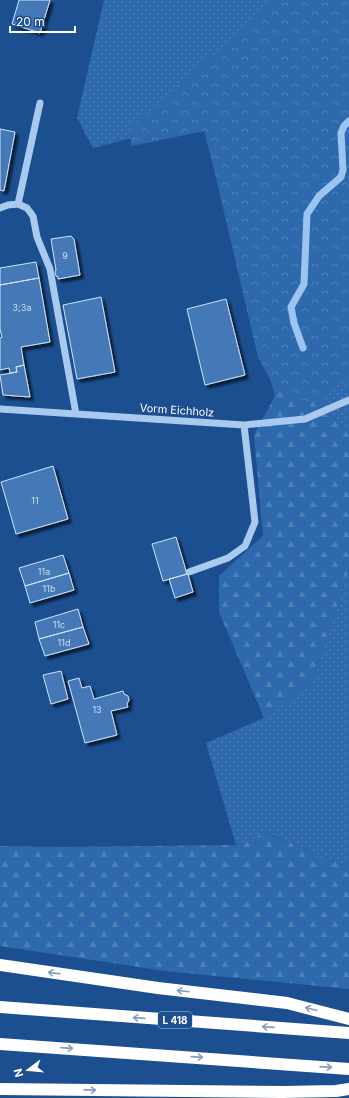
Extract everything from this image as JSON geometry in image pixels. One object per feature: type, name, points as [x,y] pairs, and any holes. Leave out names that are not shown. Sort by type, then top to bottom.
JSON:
[{"type":"highway","points":[[0,965],[158,988],[287,1003],[349,1019]]},
{"type":"highway","name":"L 418","points":[[0,1007],[349,1033]]},
{"type":"highway","points":[[0,1044],[349,1068]]},
{"type":"highway","points":[[0,1089],[282,1092],[336,1091],[349,1089]]},
{"type":"street","points":[[18,204],[40,103]]},
{"type":"street","points":[[0,208],[18,204],[27,208],[33,216],[37,236],[50,268],[76,414]]},
{"type":"street","name":"Vorm Eichholz","points":[[0,409],[244,425],[306,419],[349,400]]},
{"type":"street","points":[[189,572],[228,558],[245,546],[255,522],[244,425]]},
{"type":"green space","points":[[104,0],[349,0],[201,120],[93,148],[77,118]]},
{"type":"green space","points":[[275,0],[349,0],[349,375],[328,394],[306,402],[291,398],[272,383],[258,357],[205,131],[131,146],[132,126]]},
{"type":"green space","points":[[201,120],[349,201],[318,395],[331,415],[349,432],[349,569],[311,685],[264,718],[219,612],[219,576],[263,536],[254,435],[275,396]]},
{"type":"green space","points":[[349,371],[349,432],[331,415],[318,395]]},
{"type":"green space","points":[[349,569],[349,867],[267,833],[236,845],[206,743],[264,718],[311,685]]},
{"type":"green space","points":[[266,833],[349,867],[349,989],[165,971],[0,946],[0,846],[59,847],[236,845]]},
{"type":"building","points":[[19,0],[50,0],[40,33],[12,24]]},
{"type":"building","points":[[0,129],[15,132],[4,191],[0,190]]},
{"type":"building","points":[[71,236],[74,239],[80,275],[58,279],[55,272],[56,270],[51,239]]},
{"type":"building","points":[[36,262],[39,278],[0,285],[0,268]]},
{"type":"building","points":[[39,278],[50,342],[21,347],[24,365],[16,367],[17,372],[10,373],[9,368],[0,370],[0,338],[2,337],[0,329],[0,285]]},
{"type":"building","points":[[101,297],[115,372],[77,379],[63,305]]},
{"type":"building","points":[[226,299],[245,375],[205,385],[187,309]]},
{"type":"building","points":[[24,365],[30,397],[3,395],[0,375],[17,372],[16,367]]},
{"type":"building","points":[[53,466],[68,519],[16,534],[1,482]]},
{"type":"building","points":[[176,537],[187,574],[163,581],[152,544]]},
{"type":"building","points":[[63,555],[69,573],[25,586],[19,568]]},
{"type":"building","points":[[69,573],[74,590],[30,603],[25,586]]},
{"type":"building","points":[[188,574],[193,592],[175,598],[169,579]]},
{"type":"building","points":[[78,609],[83,627],[39,639],[35,622]]},
{"type":"building","points":[[83,627],[89,644],[45,656],[39,639]]},
{"type":"building","points":[[61,671],[68,699],[51,704],[43,675]]},
{"type":"building","points":[[79,678],[82,688],[90,686],[94,699],[123,691],[124,694],[128,696],[128,707],[111,711],[117,735],[85,743],[68,681]]},
{"type":"waterway","points":[[303,348],[294,323],[291,307],[304,284],[307,214],[319,196],[341,177],[343,170],[341,133],[344,126],[349,121]]}]
